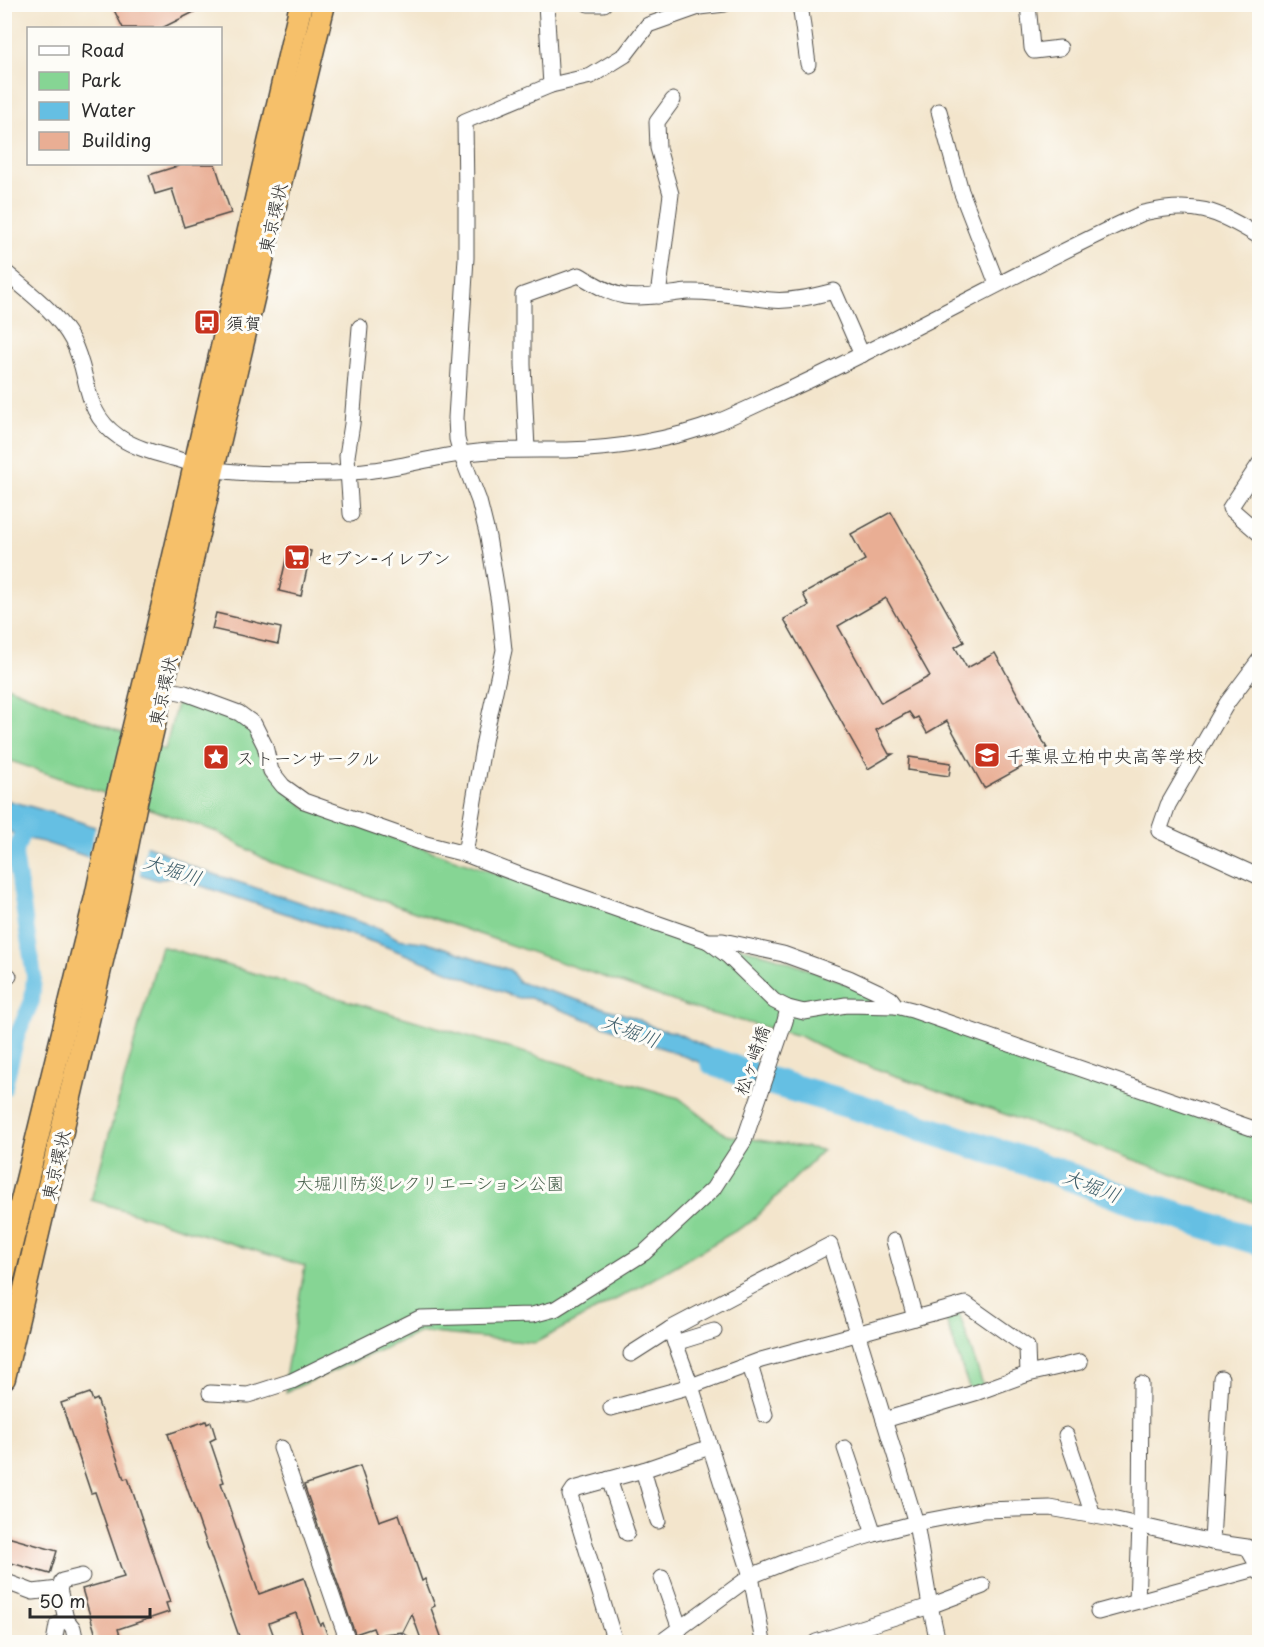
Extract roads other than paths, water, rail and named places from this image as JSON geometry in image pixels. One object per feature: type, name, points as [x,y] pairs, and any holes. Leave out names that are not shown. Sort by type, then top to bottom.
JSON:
[{"type":"highway","name":"東京環状","points":[[4,1378],[127,800],[204,467],[301,4]]},
{"type":"highway","name":"東京環状","points":[[127,800],[163,689],[204,467],[324,4]]},
{"type":"highway","name":"東京環状","points":[[4,1275],[106,899]]},
{"type":"street","points":[[546,4],[551,85]]},
{"type":"street","points":[[588,4],[604,4]]},
{"type":"street","points":[[465,854],[484,741],[504,650],[500,603],[488,537],[479,501],[457,439],[456,418],[466,258],[465,121],[551,85],[591,76],[625,55],[648,25],[699,6],[725,4]]},
{"type":"street","points":[[800,4],[808,64]]},
{"type":"street","points":[[1028,4],[1034,51],[1060,48]]},
{"type":"street","points":[[658,296],[671,194],[658,148],[657,122],[673,100]]},
{"type":"street","points":[[939,111],[961,191],[997,284]]},
{"type":"street","points":[[4,271],[59,320],[72,340],[80,359],[90,400],[99,417],[117,436],[133,445],[204,467],[256,473],[309,474],[373,470],[461,454],[613,446],[706,426],[862,356],[997,284],[1143,213],[1162,208],[1180,207],[1211,211],[1260,237]]},
{"type":"street","points":[[526,449],[523,295],[579,275],[605,290],[625,296],[658,296],[689,292],[772,300],[803,298],[834,291],[862,356]]},
{"type":"street","points":[[351,514],[347,456],[360,327]]},
{"type":"street","points":[[1260,463],[1230,508],[1260,534]]},
{"type":"street","points":[[1260,659],[1227,703],[1168,805],[1159,831],[1260,877]]},
{"type":"street","points":[[163,689],[185,693],[239,713],[254,724],[265,746],[271,771],[283,786],[304,801],[426,844],[465,854],[708,941],[728,956],[786,1014],[846,1005],[896,1006],[1260,1131]]},
{"type":"street","points":[[708,941],[723,941],[783,954],[849,978],[881,993],[891,999],[896,1006]]},
{"type":"street","name":"松ヶ崎橋","points":[[210,1392],[248,1395],[292,1381],[420,1318],[532,1315],[536,1308],[555,1309],[645,1253],[713,1189],[744,1141],[786,1014]]},
{"type":"street","points":[[894,1241],[915,1318]]},
{"type":"street","points":[[631,1354],[672,1336],[830,1245],[916,1523],[938,1642]]},
{"type":"street","points":[[611,1408],[691,1386],[750,1365],[966,1304],[1027,1347],[1028,1374]]},
{"type":"street","points":[[672,1336],[714,1331]]},
{"type":"street","points":[[672,1336],[691,1386],[751,1576],[763,1642]]},
{"type":"street","points":[[884,1420],[978,1392],[1028,1374],[1080,1362]]},
{"type":"street","points":[[750,1365],[765,1415]]},
{"type":"street","points":[[1212,1542],[1221,1378]]},
{"type":"street","points":[[1137,1601],[1141,1384]]},
{"type":"street","points":[[1066,1435],[1093,1515]]},
{"type":"street","points":[[615,1642],[570,1495],[574,1489],[643,1470],[710,1447]]},
{"type":"street","points":[[281,1448],[348,1642]]},
{"type":"street","points":[[844,1448],[874,1534]]},
{"type":"street","points":[[643,1470],[657,1521]]},
{"type":"street","points":[[609,1479],[627,1533]]},
{"type":"street","points":[[661,1642],[751,1576],[793,1559],[874,1534],[984,1510],[1050,1508],[1093,1515],[1212,1542],[1247,1547],[1259,1571],[1098,1612]]},
{"type":"street","points":[[76,1642],[73,1628],[66,1619],[59,1589],[62,1581],[82,1576]]},
{"type":"street","points":[[662,1578],[680,1629]]},
{"type":"street","points":[[4,1581],[33,1592],[59,1589]]},
{"type":"street","points":[[816,1642],[930,1606],[983,1586]]},
{"type":"street","points":[[54,1642],[57,1625],[66,1619]]},
{"type":"street","points":[[394,1642],[403,1642]]},
{"type":"water","points":[[5,800],[91,826],[157,850],[192,867],[381,929],[398,939],[430,943],[510,970],[519,982],[633,1017],[657,1029],[674,1032],[752,1068],[749,1081],[530,998],[517,998],[379,944],[174,877],[157,880],[43,842],[18,837],[5,828]]},
{"type":"waterway","points":[[4,1089],[18,1033],[32,1001],[34,976],[15,855],[26,821]]},
{"type":"waterway","name":"大堀川","points":[[714,1062],[1052,1170],[1140,1204],[1260,1242]]},
{"type":"place","name":"須賀","points":[[207,322]]},
{"type":"place","name":"セブン-イレブン","points":[[297,557]]},
{"type":"place","name":"千葉県立柏中央高等学校","points":[[987,755]]},
{"type":"place","name":"ストーンサークル","points":[[216,757]]},
{"type":"park label","name":"大堀川防災レクリエーション公園","points":[[430,1182]]}]
